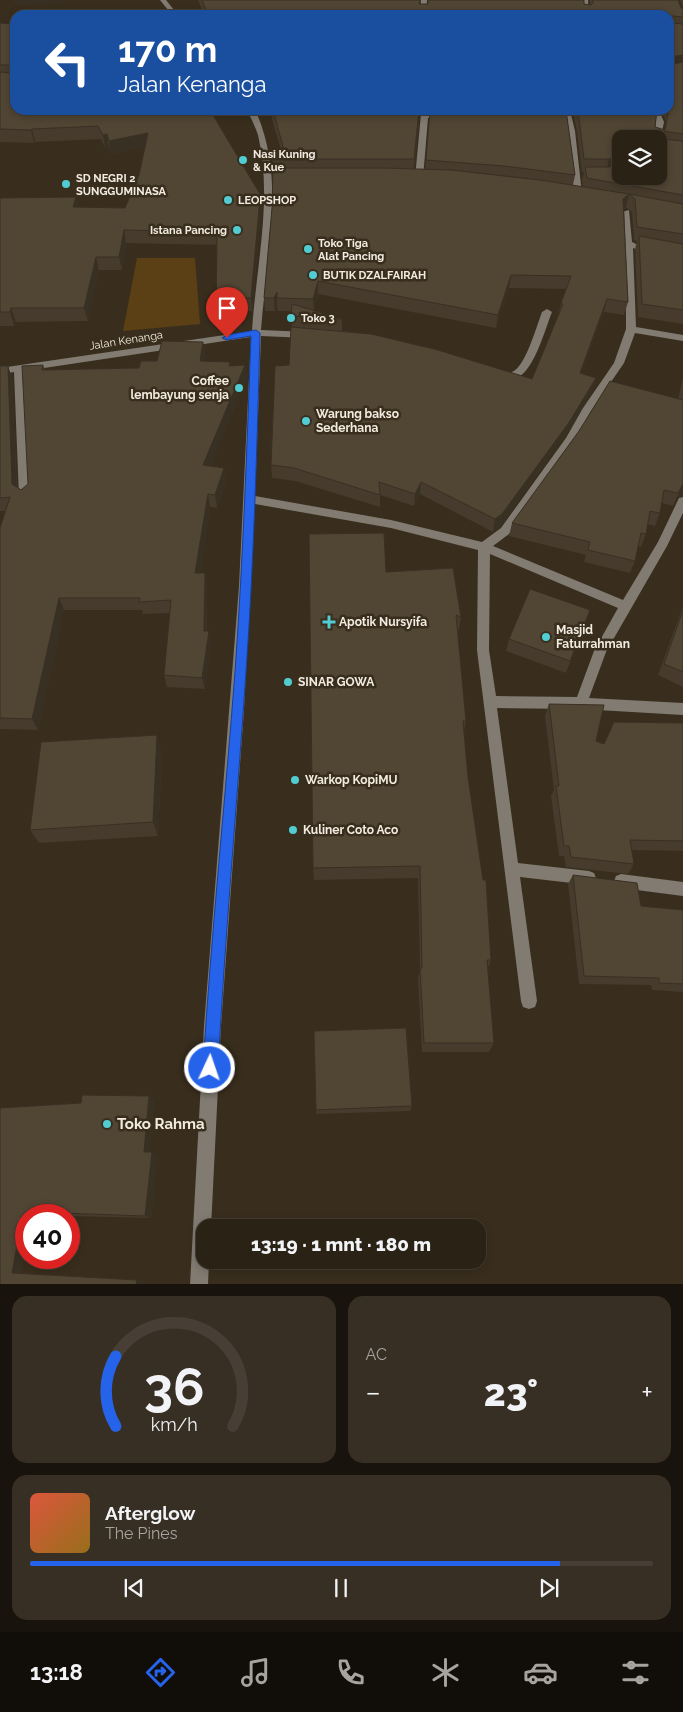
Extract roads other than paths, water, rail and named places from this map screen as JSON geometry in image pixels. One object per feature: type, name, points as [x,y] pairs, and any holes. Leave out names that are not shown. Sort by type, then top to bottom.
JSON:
[{"type":"street","points":[[163,0],[171,10]]},
{"type":"street","points":[[198,1284],[215,989],[240,672],[250,498],[256,333],[266,215],[272,176],[253,115]]},
{"type":"street","points":[[419,178],[423,115]]},
{"type":"street","points":[[443,115],[453,116]]},
{"type":"street","points":[[558,118],[565,115]]},
{"type":"street","points":[[567,115],[582,194],[568,192]]},
{"type":"street","points":[[658,115],[660,122],[659,130]]},
{"type":"street","points":[[484,547],[506,532],[570,440],[588,410],[610,386],[631,329],[631,288],[626,212]]},
{"type":"street","points":[[628,244],[646,247]]},
{"type":"street","points":[[485,370],[509,376],[520,372],[531,352],[547,312]]},
{"type":"street","points":[[631,329],[683,338]]},
{"type":"street","name":"Jalan Kenanga","points":[[0,371],[256,333],[314,336]]},
{"type":"street","points":[[19,369],[24,497]]},
{"type":"street","points":[[250,498],[391,524],[484,547],[626,606]]},
{"type":"street","points":[[581,702],[600,651],[663,543],[683,501]]},
{"type":"street","points":[[484,547],[483,650],[529,1000]]},
{"type":"street","points":[[490,702],[581,702],[683,709]]},
{"type":"street","points":[[513,869],[683,889]]},
{"type":"place","name":"Nasi Kuning & Kue","points":[[243,160]]},
{"type":"place","name":"SD NEGRI 2 SUNGGUMINASA","points":[[66,184]]},
{"type":"place","name":"LEOPSHOP","points":[[228,200]]},
{"type":"place","name":"Istana Pancing","points":[[237,230]]},
{"type":"place","name":"Toko Tiga Alat Pancing","points":[[308,249]]},
{"type":"place","name":"BUTIK DZALFAIRAH","points":[[313,275]]},
{"type":"place","name":"Toko 3","points":[[291,318]]},
{"type":"place","name":"Coffee lembayung senja","points":[[239,388]]},
{"type":"place","name":"Warung bakso Sederhana","points":[[306,421]]},
{"type":"place","name":"Apotik Nursyifa","points":[[329,622]]},
{"type":"place","name":"Masjid Faturrahman","points":[[546,637]]},
{"type":"place","name":"SINAR GOWA","points":[[288,682]]},
{"type":"place","name":"Warkop KopiMU","points":[[295,780]]},
{"type":"place","name":"Kuliner Coto Aco","points":[[293,830]]},
{"type":"place","name":"Toko Rahma","points":[[107,1124]]}]
